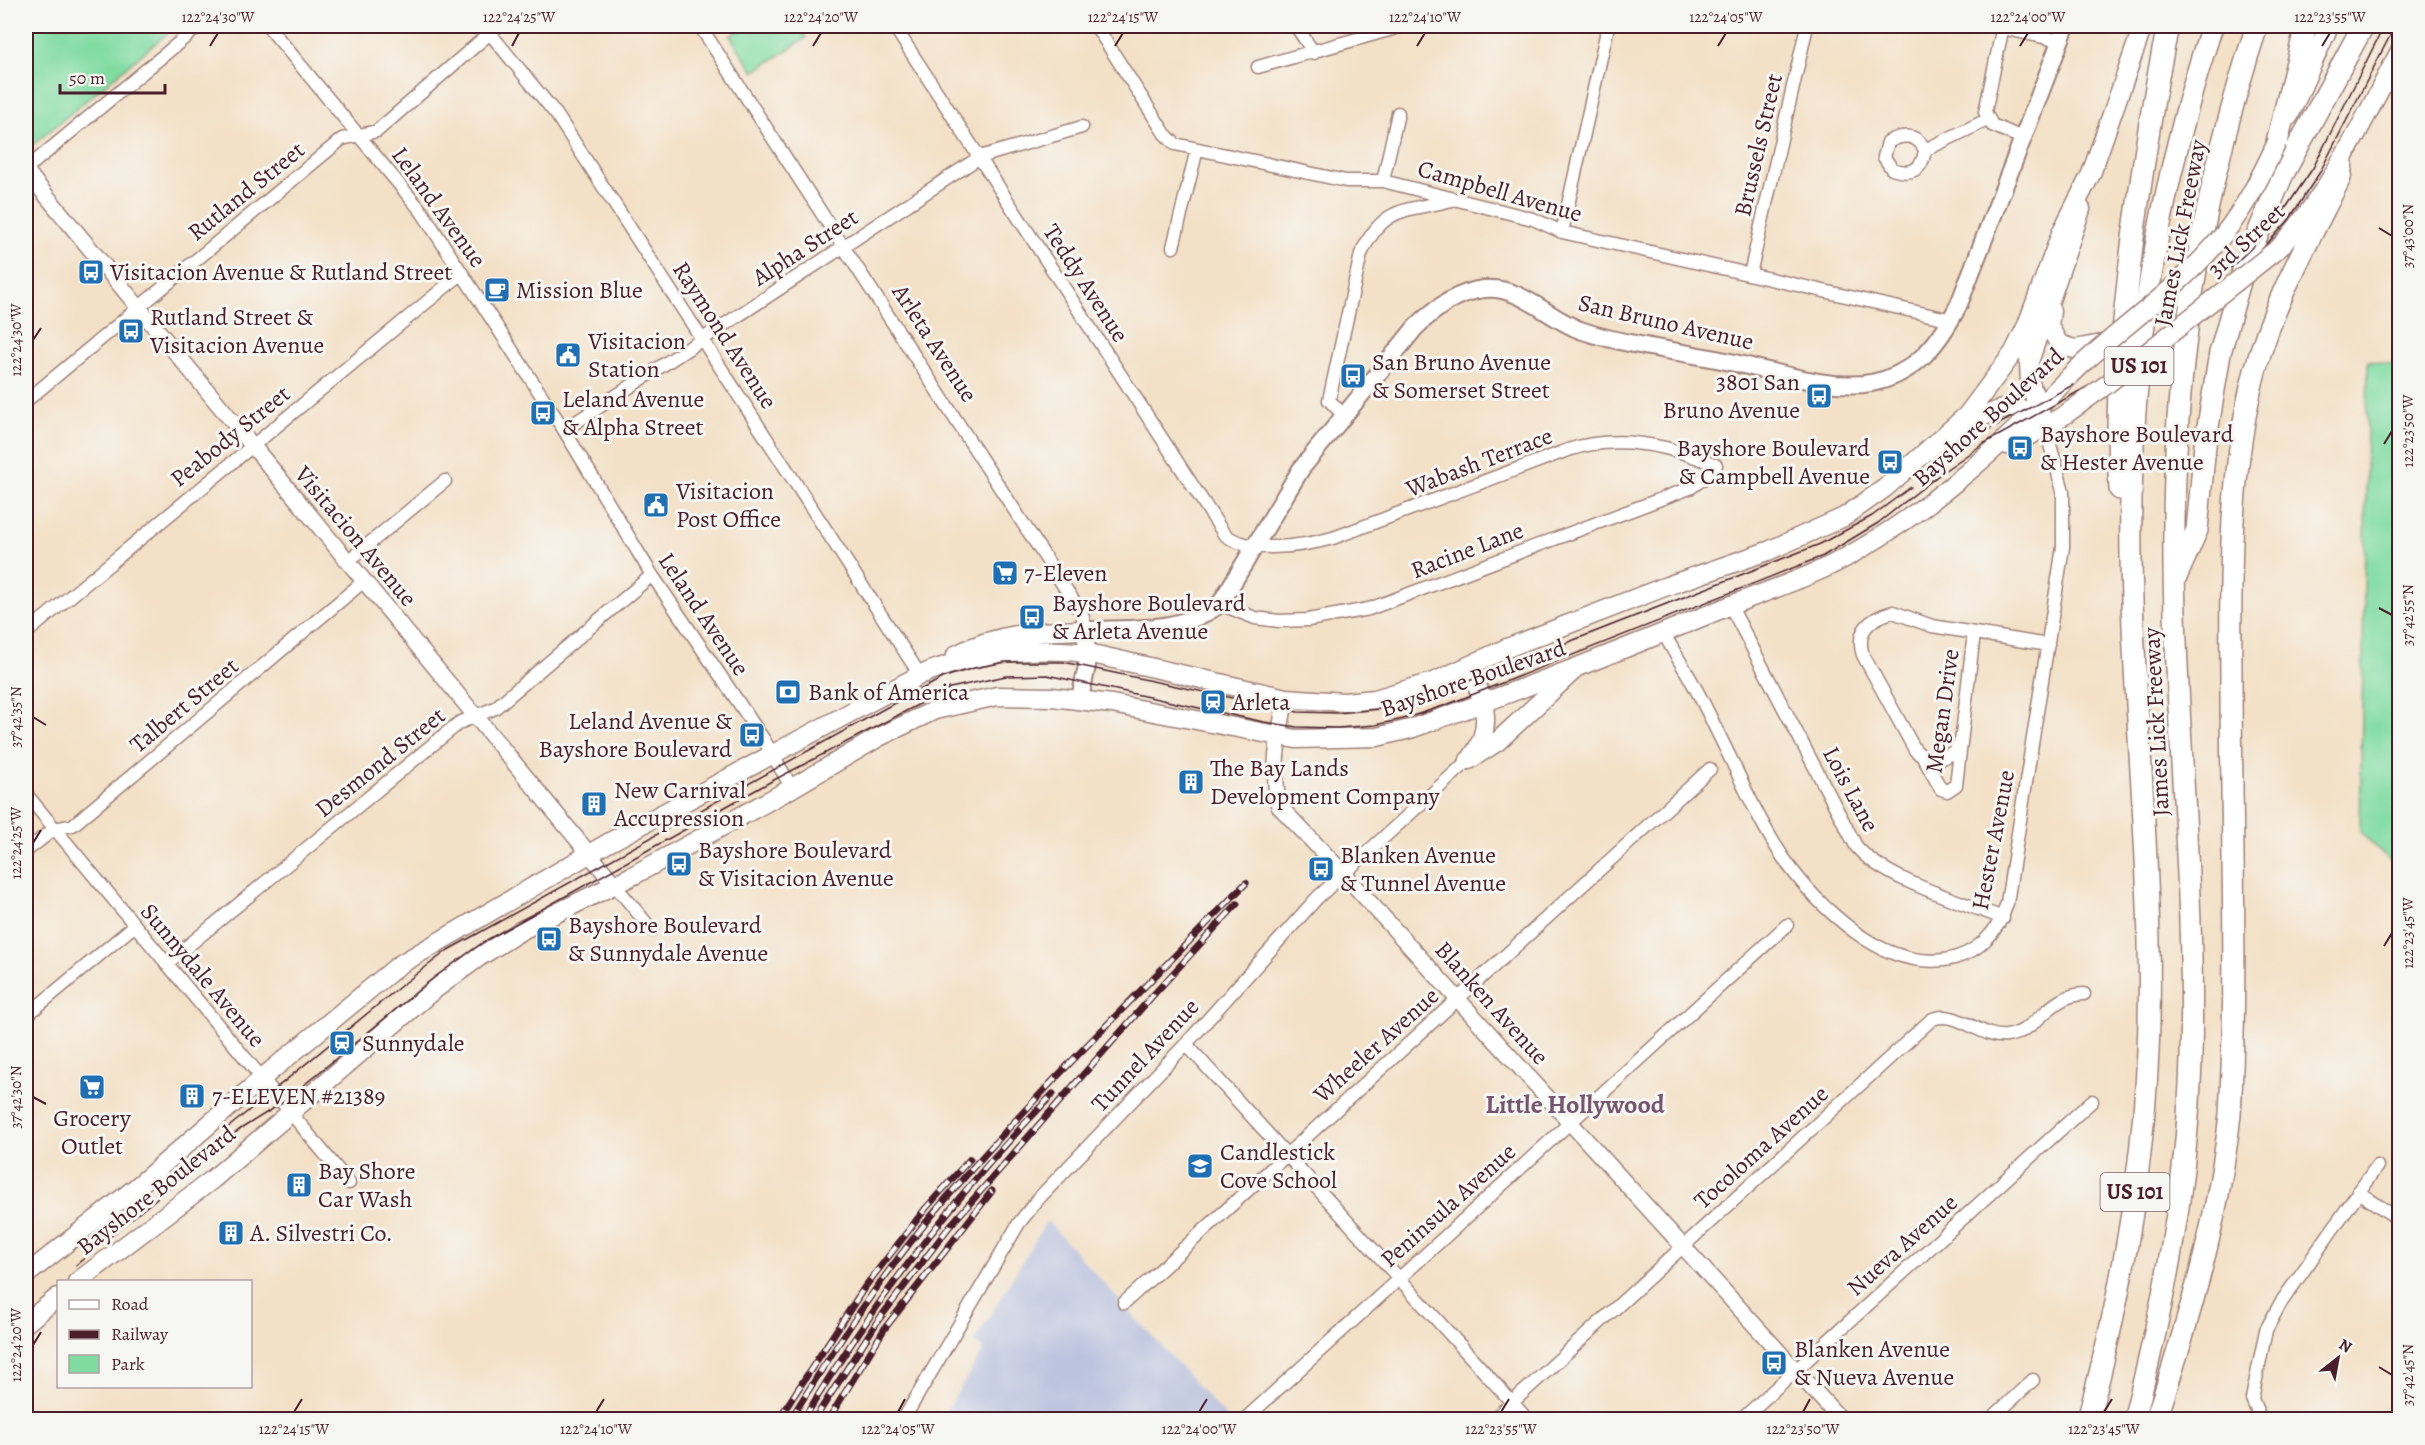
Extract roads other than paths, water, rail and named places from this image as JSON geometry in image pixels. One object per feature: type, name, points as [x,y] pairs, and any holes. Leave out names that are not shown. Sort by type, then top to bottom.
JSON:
[{"type":"highway","points":[[2132,589],[2120,495],[2117,399],[2124,313],[2145,145],[2168,26]]},
{"type":"highway","name":"James Lick Freeway","points":[[2088,1419],[2110,1331],[2128,1240],[2139,1159],[2146,1066],[2148,930],[2132,589],[2133,445],[2148,300],[2174,158],[2212,26]]},
{"type":"highway","name":"James Lick Freeway","points":[[2134,1419],[2157,1326],[2173,1245],[2185,1153],[2191,1059],[2190,917],[2175,581],[2175,464],[2188,319],[2215,172],[2257,26]]},
{"type":"highway","points":[[2277,142],[2306,26]]},
{"type":"highway","points":[[2175,581],[2198,530],[2205,445],[2220,353],[2244,267],[2278,185],[2363,26]]},
{"type":"highway","points":[[2156,1419],[2207,1248],[2221,1181],[2230,1114],[2230,572],[2239,447],[2256,368],[2268,331],[2297,264],[2340,178],[2342,162]]},
{"type":"main road","name":"Bayshore Boulevard","points":[[26,1275],[138,1186],[399,965],[590,854],[920,675],[972,657],[1001,653],[1030,650],[1088,653],[1286,698],[1344,702],[1375,699],[1436,681],[1610,607],[1743,561],[1822,529],[1865,504],[1935,444],[1983,397],[2014,352],[2027,325],[2062,231],[2091,174],[2143,26]]},
{"type":"main road","name":"Bayshore Boulevard","points":[[78,1280],[213,1179],[431,992],[479,957],[522,930],[614,884],[792,788],[879,737],[934,710],[997,696],[1080,698],[1279,737],[1339,740],[1377,737],[1410,729],[1577,667],[1810,574],[1858,551],[1938,497],[1991,452],[2039,416],[2071,375],[2102,344],[2172,288],[2215,246],[2250,195],[2277,142],[2329,26]]},
{"type":"main road","name":"San Bruno Avenue","points":[[1086,630],[1186,622],[1204,616],[1220,604],[1301,469],[1425,317],[1447,302],[1484,289],[1497,289],[1518,296],[1585,332],[1838,386],[1877,382],[1913,365],[1937,344],[1952,320],[2063,33]]},
{"type":"main road","name":"3rd Street","points":[[2039,416],[2066,414],[2106,386],[2280,247],[2301,225],[2342,162],[2400,51]]},
{"type":"main road","points":[[2039,416],[2030,383],[2029,362],[2074,237],[2091,174]]},
{"type":"main road","points":[[2052,300],[2049,326],[2059,344],[2074,349],[2102,344]]},
{"type":"main road","points":[[1935,444],[2001,409],[2023,407],[2039,416]]},
{"type":"main road","points":[[920,675],[976,644],[993,639],[1086,630]]},
{"type":"main road","name":"Arleta Avenue","points":[[1080,698],[1088,653],[1086,630]]},
{"type":"main road","points":[[1469,760],[1484,738],[1486,720],[1483,701],[1470,666]]},
{"type":"main road","points":[[1469,760],[1497,742],[1577,667]]},
{"type":"main road","points":[[26,1323],[57,1298]]},
{"type":"street","points":[[26,170],[199,26]]},
{"type":"street","name":"Leland Avenue","points":[[268,26],[411,197],[564,430],[652,575],[773,754],[792,788]]},
{"type":"street","name":"Arleta Avenue","points":[[700,26],[1082,614],[1086,630]]},
{"type":"street","name":"Teddy Avenue","points":[[894,26],[1224,534],[1234,541],[1257,544]]},
{"type":"street","name":"Campbell Avenue","points":[[1096,26],[1165,134],[1175,144],[1346,181],[1383,181],[1428,191],[1452,200],[1533,219],[1562,232],[1952,320]]},
{"type":"street","points":[[1296,26],[1314,53]]},
{"type":"street","points":[[1258,67],[1403,26]]},
{"type":"street","points":[[1562,232],[1608,26]]},
{"type":"street","name":"Brussels Street","points":[[1750,274],[1807,26]]},
{"type":"street","points":[[2022,138],[1997,128],[1988,120],[1986,105],[2000,26],[2063,33]]},
{"type":"street","name":"Rutland Street","points":[[26,401],[342,140],[377,131],[491,28]]},
{"type":"street","name":"Raymond Avenue","points":[[491,28],[546,101],[703,337],[920,675]]},
{"type":"street","points":[[1383,181],[1398,113]]},
{"type":"street","points":[[1925,150],[1988,120]]},
{"type":"street","name":"Alpha Street","points":[[564,430],[980,157],[1082,127]]},
{"type":"street","points":[[1173,248],[1197,149]]},
{"type":"street","name":"Visitacion Avenue","points":[[26,170],[652,930]]},
{"type":"street","points":[[1345,417],[1329,400],[1361,254],[1367,240],[1375,230],[1398,212],[1452,200]]},
{"type":"street","name":"Peabody Street","points":[[26,633],[462,273]]},
{"type":"street","name":"Hester Avenue","points":[[1664,633],[1691,679],[1775,848],[1814,899],[1880,948],[1899,956],[1941,960],[1959,958],[1973,950],[1996,930],[2003,918],[2061,567],[2063,490],[2039,416]]},
{"type":"street","name":"Wabash Terrace","points":[[1257,544],[1283,547],[1334,538],[1586,445],[1621,441],[1638,443],[1697,457],[1716,465]]},
{"type":"street","name":"Racine Lane","points":[[1220,604],[1255,618],[1279,621],[1308,620],[1369,609],[1690,488],[1707,476],[1716,465]]},
{"type":"street","points":[[348,561],[445,481]]},
{"type":"street","name":"Desmond Street","points":[[166,964],[459,723],[495,708],[652,575]]},
{"type":"street","name":"Talbert Street","points":[[26,851],[54,829],[74,825],[364,581]]},
{"type":"street","name":"Lois Lane","points":[[1730,605],[1856,846],[1864,857],[1886,871],[2003,918]]},
{"type":"street","points":[[1963,737],[1954,753],[1944,759],[1923,758],[1915,750],[1863,655],[1860,638],[1869,623],[1893,612],[1902,613],[1932,626],[2048,645]]},
{"type":"street","name":"Megan Drive","points":[[1923,758],[1941,789],[1947,791],[1956,785],[1963,737],[1965,692],[1974,633]]},
{"type":"street","name":"Blanken Avenue","points":[[1286,698],[1279,737],[1276,793],[1279,806],[1343,873],[1841,1419]]},
{"type":"street","name":"Tunnel Avenue","points":[[903,1419],[1019,1224],[1039,1198],[1185,1044],[1294,922],[1343,873],[1469,760]]},
{"type":"street","name":"Wheeler Avenue","points":[[1124,1303],[1710,769]]},
{"type":"street","name":"Sunnydale Avenue","points":[[26,794],[349,1183]]},
{"type":"street","name":"Peninsula Avenue","points":[[1244,1419],[1787,925]]},
{"type":"street","points":[[26,1016],[134,926]]},
{"type":"street","name":"Tocoloma Avenue","points":[[1493,1419],[1931,1020],[1945,1017],[1996,1035],[2008,1036],[2027,1026],[2059,1000],[2069,995],[2084,994]]},
{"type":"street","points":[[1185,1044],[1528,1419]]},
{"type":"street","name":"Nueva Avenue","points":[[1741,1419],[2092,1101]]},
{"type":"street","points":[[2262,1419],[2252,1399],[2266,1330],[2280,1304],[2377,1166]]},
{"type":"street","points":[[2358,1192],[2400,1220]]},
{"type":"street","points":[[1990,1419],[2032,1380]]},
{"type":"tram line","points":[[2281,215],[2313,168],[2384,26]]},
{"type":"tram line","points":[[76,1265],[239,1130],[282,1103],[435,977],[485,941],[770,782],[950,688],[1006,676],[1047,675],[1264,722],[1297,727],[1338,728],[1375,725],[1403,719],[1446,705],[1823,556],[1878,523],[1944,471],[1983,444],[2094,383],[2252,260],[2288,221],[2320,172],[2395,26]]},
{"type":"tram line","points":[[2225,273],[2266,234]]},
{"type":"tram line","points":[[1929,471],[1978,435],[2073,385]]},
{"type":"tram line","points":[[225,1130],[448,950],[945,677],[1005,662],[1063,662],[1298,712],[1338,713],[1402,707],[1820,544],[1872,516],[1911,487]]},
{"type":"railway","points":[[790,1420],[858,1314],[894,1263],[933,1214],[1047,1087],[1246,883]]},
{"type":"railway","points":[[814,1420],[877,1322],[949,1227],[1155,993],[1237,904]]},
{"type":"railway","points":[[803,1420],[859,1333],[919,1249],[983,1170],[1053,1094]]},
{"type":"railway","points":[[778,1420],[864,1288],[926,1208],[970,1159]]},
{"type":"railway","points":[[828,1420],[885,1328],[992,1191]]},
{"type":"place","name":"Visitacion Avenue & Rutland Street","points":[[91,272]]},
{"type":"place","name":"Mission Blue","points":[[497,290]]},
{"type":"place","name":"Rutland Street & Visitacion Avenue","points":[[131,331]]},
{"type":"place","name":"Visitacion Station","points":[[568,355]]},
{"type":"place","name":"San Bruno Avenue & Somerset Street","points":[[1353,376]]},
{"type":"place","name":"3801 San Bruno Avenue","points":[[1819,396]]},
{"type":"place","name":"Leland Avenue & Alpha Street","points":[[543,413]]},
{"type":"place","name":"Bayshore Boulevard & Hester Avenue","points":[[2020,448]]},
{"type":"place","name":"Bayshore Boulevard & Campbell Avenue","points":[[1890,462]]},
{"type":"place","name":"Visitacion Post Office","points":[[656,505]]},
{"type":"place","name":"7-Eleven","points":[[1005,573]]},
{"type":"place","name":"Bayshore Boulevard & Arleta Avenue","points":[[1032,617]]},
{"type":"place","name":"Bank of America","points":[[788,692]]},
{"type":"place","name":"Arleta","points":[[1213,702]]},
{"type":"place","name":"Leland Avenue & Bayshore Boulevard","points":[[752,735]]},
{"type":"place","name":"The Bay Lands Development Company","points":[[1191,782]]},
{"type":"place","name":"New Carnival Accupression","points":[[594,804]]},
{"type":"place","name":"Bayshore Boulevard & Visitacion Avenue","points":[[679,864]]},
{"type":"place","name":"Blanken Avenue & Tunnel Avenue","points":[[1321,869]]},
{"type":"place","name":"Bayshore Boulevard & Sunnydale Avenue","points":[[549,939]]},
{"type":"place","name":"Sunnydale","points":[[342,1043]]},
{"type":"place","name":"Grocery Outlet","points":[[92,1087]]},
{"type":"place","name":"7-ELEVEN #21389","points":[[192,1096]]},
{"type":"place","name":"Candlestick Cove School","points":[[1200,1166]]},
{"type":"place","name":"Bay Shore Car Wash","points":[[299,1185]]},
{"type":"place","name":"A. Silvestri Co.","points":[[231,1233]]},
{"type":"place","name":"Blanken Avenue & Nueva Avenue","points":[[1774,1363]]},
{"type":"district","name":"Little Hollywood","points":[[1575,1104]]}]
